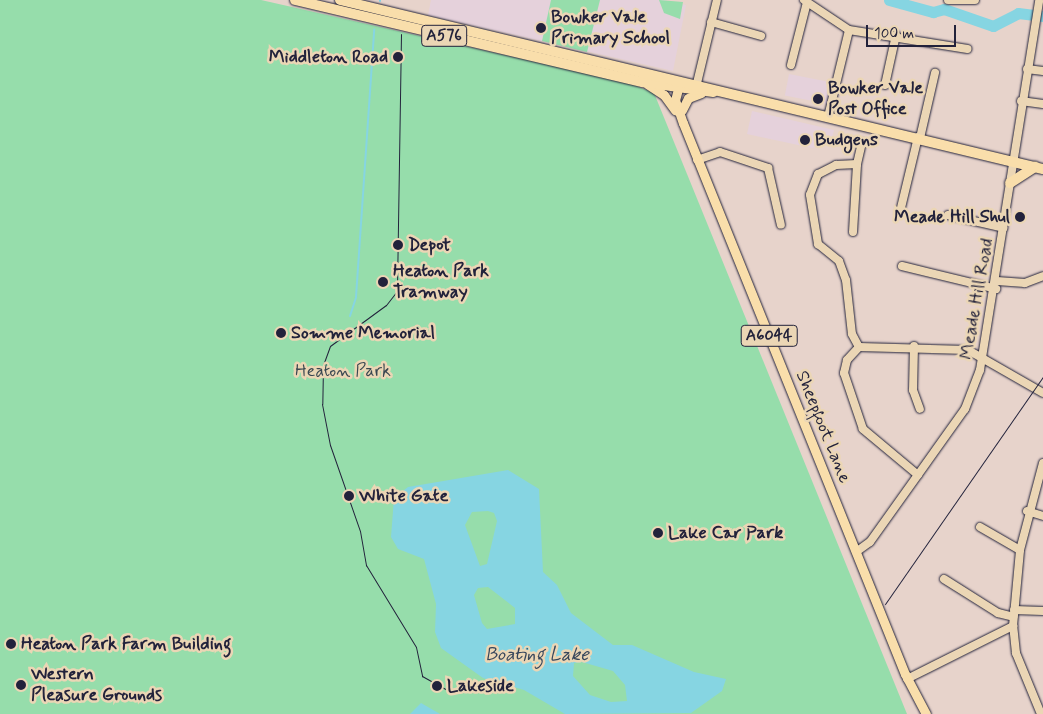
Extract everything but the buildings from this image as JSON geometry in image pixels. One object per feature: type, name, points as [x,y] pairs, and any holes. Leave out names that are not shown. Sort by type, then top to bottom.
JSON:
[{"type":"highway","name":"A576","points":[[299,0],[643,82],[678,89],[696,86]]},
{"type":"highway","name":"A576","points":[[340,0],[652,75],[713,92],[919,138],[1040,168]]},
{"type":"highway","points":[[587,59],[594,70]]},
{"type":"highway","name":"A576","points":[[652,75],[678,89]]},
{"type":"highway","points":[[678,89],[696,86]]},
{"type":"highway","points":[[1010,182],[1040,168]]},
{"type":"main road","name":"Sheepfoot Lane","points":[[643,82],[668,99],[683,123]]},
{"type":"main road","points":[[682,110],[696,86]]},
{"type":"main road","name":"Sheepfoot Lane","points":[[678,89],[683,123]]},
{"type":"main road","name":"Sheepfoot Lane","points":[[678,89],[675,100],[697,160],[907,679],[926,714]]},
{"type":"street","points":[[696,86],[716,0]]},
{"type":"street","points":[[948,0],[975,0]]},
{"type":"street","points":[[791,65],[805,1],[849,30],[896,35],[967,49]]},
{"type":"street","name":"Meade Hill Road","points":[[856,552],[870,542],[965,409],[984,358],[996,285],[1012,160],[1037,3]]},
{"type":"street","points":[[711,22],[761,36]]},
{"type":"street","points":[[828,117],[849,30]]},
{"type":"street","points":[[885,85],[896,35]]},
{"type":"street","points":[[1027,69],[1043,71]]},
{"type":"street","points":[[900,212],[935,73]]},
{"type":"street","points":[[1021,101],[1043,104]]},
{"type":"street","points":[[853,232],[858,164],[862,143]]},
{"type":"street","points":[[697,160],[720,152],[768,168],[781,225]]},
{"type":"street","points":[[858,164],[824,170],[814,179],[810,195],[818,244],[839,261],[846,280],[852,334],[859,347]]},
{"type":"street","points":[[948,215],[1004,228]]},
{"type":"street","points":[[902,266],[996,285],[1025,283],[1043,276]]},
{"type":"street","points":[[914,346],[913,390],[920,409]]},
{"type":"street","points":[[918,474],[864,429],[844,373],[846,360],[859,347],[914,346],[968,350],[1043,393]]},
{"type":"street","points":[[1041,714],[1016,652],[1013,626],[1020,550],[1027,511],[1043,462]]},
{"type":"street","points":[[1027,511],[1043,516]]},
{"type":"street","points":[[980,527],[1020,550]]},
{"type":"street","points":[[944,578],[998,613],[1014,614],[1043,611]]},
{"type":"street","points":[[907,679],[1013,626]]},
{"type":"shaded area","points":[[431,0],[664,0],[686,5],[673,71],[428,15]]},
{"type":"shaded area","points":[[789,74],[832,82],[828,104],[785,96]]},
{"type":"shaded area","points":[[752,111],[834,130],[831,141],[820,139],[818,147],[812,148],[747,134]]},
{"type":"green space","name":"Heaton Park","points":[[0,0],[261,0],[629,83],[654,93],[907,714],[0,714]]},
{"type":"green space","points":[[551,0],[600,0],[587,52],[542,41]]},
{"type":"green space","points":[[659,0],[683,2],[680,19],[664,13]]},
{"type":"water","name":"Boating Lake","points":[[508,470],[539,489],[543,572],[557,585],[571,613],[613,645],[632,645],[694,672],[726,679],[722,691],[691,713],[565,714],[524,690],[483,678],[441,648],[435,632],[436,604],[424,559],[398,549],[391,537],[394,498],[408,487]],"holes":[[[488,511],[494,513],[497,521],[487,564],[480,566],[465,525],[472,512]],[[488,587],[515,608],[515,624],[487,629],[482,623],[474,595],[478,588]],[[582,662],[613,671],[625,685],[627,701],[611,702],[590,695],[573,676],[574,663]]]},
{"type":"water","points":[[421,703],[440,714],[410,714]]},
{"type":"waterway","points":[[889,0],[933,12],[944,9],[993,26],[1018,13],[1043,16]]},
{"type":"waterway","points":[[350,316],[356,297],[374,30]]},
{"type":"tram line","points":[[401,34],[397,291],[386,305],[330,346],[323,365],[322,404],[330,445],[360,531],[366,565],[416,647],[422,676],[453,693]]},
{"type":"tram line","points":[[885,604],[1043,377]]},
{"type":"place","name":"Bowker Vale Primary School","points":[[541,28]]},
{"type":"place","name":"Middleton Road","points":[[398,57]]},
{"type":"place","name":"Bowker Vale Post Office","points":[[818,99]]},
{"type":"place","name":"Budgens","points":[[805,140]]},
{"type":"place","name":"Meade Hill Shul","points":[[1020,217]]},
{"type":"place","name":"Depot","points":[[398,245]]},
{"type":"place","name":"Heaton Park Tramway","points":[[383,282]]},
{"type":"place","name":"Somme Memorial","points":[[281,333]]},
{"type":"place","name":"White Gate","points":[[349,496]]},
{"type":"place","name":"Lake Car Park","points":[[658,533]]},
{"type":"place","name":"Heaton Park Farm Building","points":[[11,644]]},
{"type":"place","name":"Western Pleasure Grounds","points":[[21,685]]},
{"type":"place","name":"Lakeside","points":[[437,686]]}]
